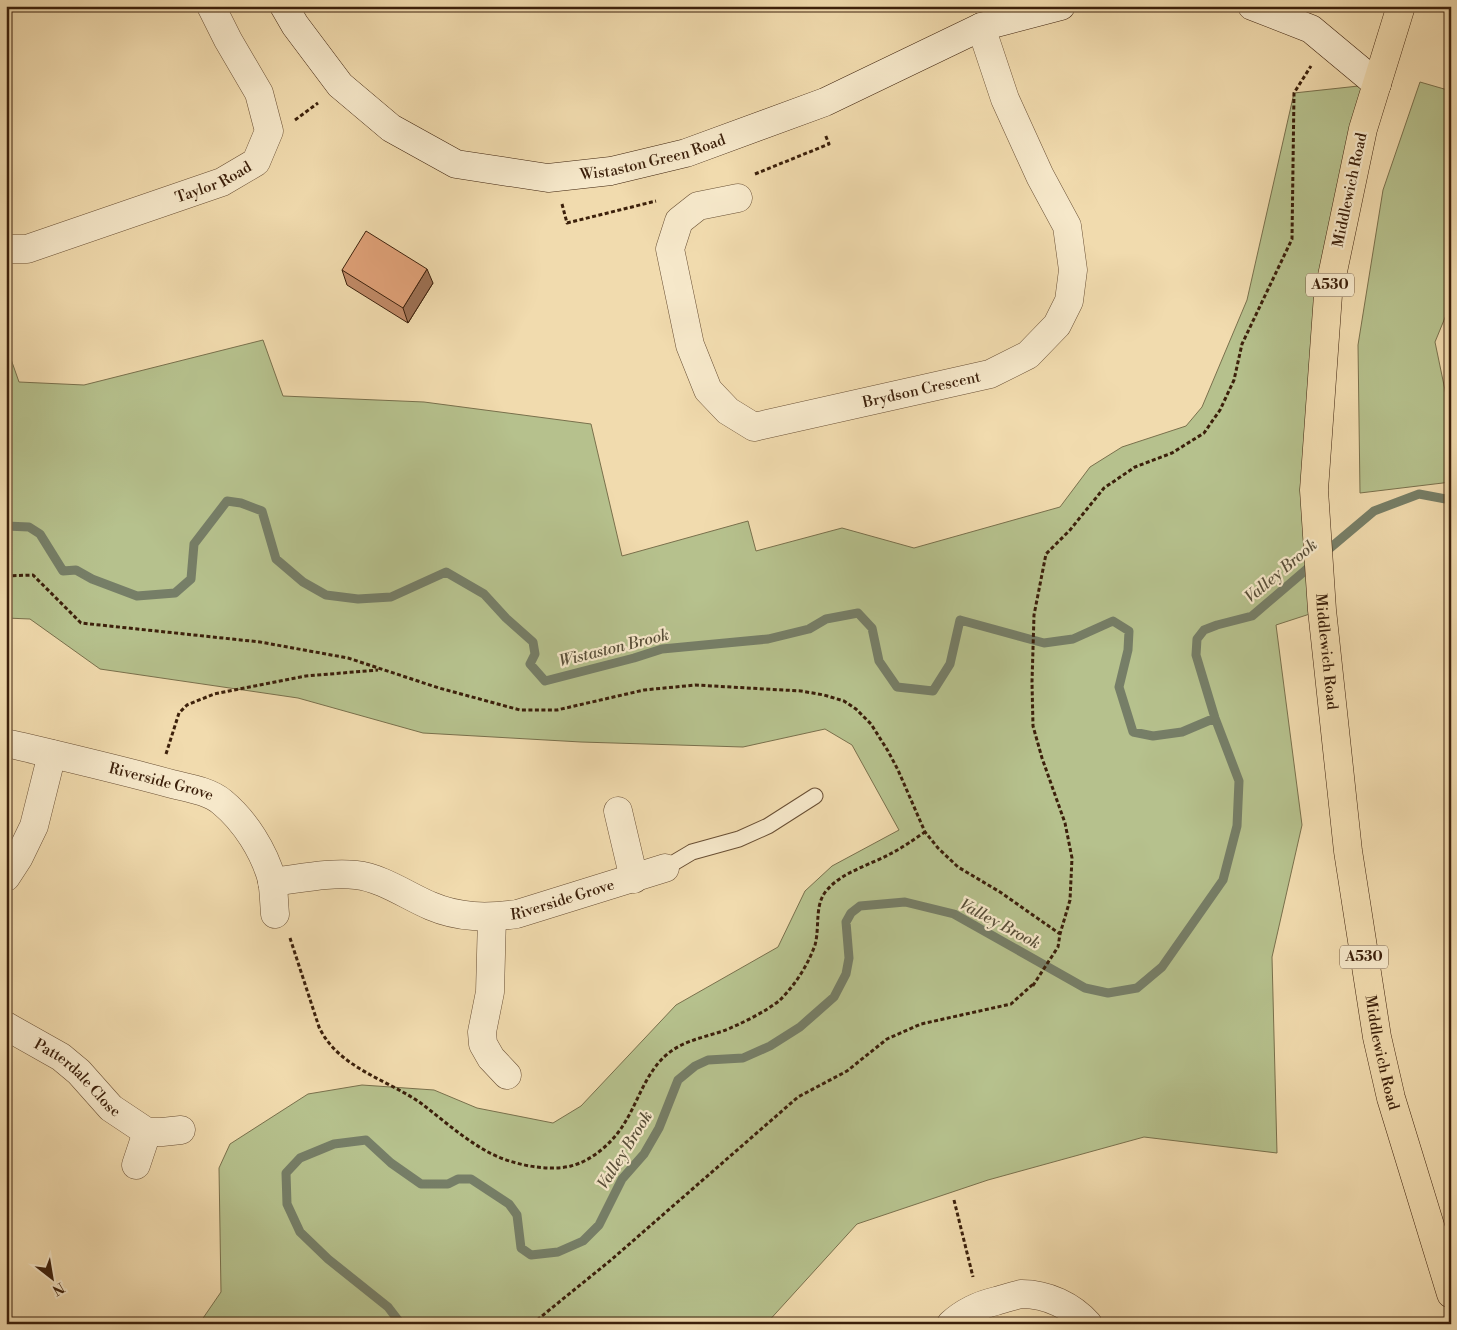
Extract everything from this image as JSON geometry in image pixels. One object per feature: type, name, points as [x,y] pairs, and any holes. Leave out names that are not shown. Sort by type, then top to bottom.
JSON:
[{"type":"highway","name":"Middlewich Road","points":[[1397,8],[1363,129],[1328,295],[1314,490],[1322,610],[1348,852],[1377,1037],[1391,1098],[1451,1294]]},
{"type":"street","points":[[211,6],[228,40],[260,93],[269,131]]},
{"type":"street","name":"Wistaston Green Road","points":[[284,6],[340,85],[391,128],[456,164],[548,178],[611,171],[686,153],[815,106],[981,28],[1061,6]]},
{"type":"street","points":[[1252,6],[1311,29],[1377,84]]},
{"type":"street","name":"Brydson Crescent","points":[[680,220],[670,249],[690,344],[708,390],[728,411],[754,426],[990,374],[1028,355],[1058,325],[1069,301],[1073,270],[1067,226],[1040,176],[1005,99],[981,28]]},
{"type":"street","name":"Taylor Road","points":[[6,250],[27,249],[222,182],[256,162],[269,131]]},
{"type":"street","points":[[680,220],[698,206],[738,198]]},
{"type":"street","name":"Riverside Grove","points":[[6,743],[158,780],[201,792],[220,800],[234,814],[259,846],[267,863],[272,882],[275,914]]},
{"type":"street","points":[[6,877],[19,858],[34,826],[52,754]]},
{"type":"street","name":"Riverside Grove","points":[[618,811],[634,879]]},
{"type":"street","name":"Riverside Grove","points":[[272,882],[357,875],[376,880],[448,913],[470,917],[492,917],[517,914],[665,868]]},
{"type":"street","name":"Riverside Grove","points":[[492,917],[490,992],[482,1032],[483,1044],[490,1058],[507,1075]]},
{"type":"street","name":"Patterdale Close","points":[[6,1026],[61,1057],[79,1072],[111,1108],[147,1132]]},
{"type":"street","points":[[136,1165],[147,1132],[181,1130]]},
{"type":"street","points":[[951,1324],[957,1318],[980,1305],[1020,1294],[1036,1295],[1054,1300],[1071,1310],[1088,1324]]},
{"type":"lane","points":[[665,868],[692,852],[740,839],[768,826],[815,796]]},
{"type":"path","points":[[269,131],[299,118],[340,85]]},
{"type":"path","points":[[532,1324],[611,1260],[798,1097],[847,1071],[887,1039],[921,1024],[1011,1004],[1032,985],[1032,987],[1058,947],[1070,900],[1072,858],[1065,823],[1033,726],[1034,615],[1046,554],[1070,530],[1104,488],[1135,467],[1172,453],[1204,433],[1220,410],[1234,380],[1242,344],[1292,239],[1294,94]]},
{"type":"path","points":[[738,198],[734,182],[829,144],[815,106]]},
{"type":"path","points":[[554,177],[567,223],[658,201],[680,220]]},
{"type":"path","points":[[6,576],[33,575],[81,623],[260,642],[348,658],[439,688],[520,710],[557,710],[644,690],[695,685],[801,691],[844,701],[856,709],[870,724],[898,770],[925,832],[938,848],[958,867],[1000,892],[1060,934]]},
{"type":"path","points":[[158,780],[179,713],[187,705],[214,694],[306,676],[381,670]]},
{"type":"path","points":[[275,914],[287,927],[318,1028],[333,1050],[346,1060],[420,1102],[466,1138],[489,1153],[523,1165],[547,1168],[571,1166],[590,1158],[602,1149],[621,1129],[650,1076],[663,1058],[679,1046],[696,1038],[724,1031],[755,1015],[778,1001],[791,987],[804,968],[815,944],[819,907],[825,891],[837,879],[892,853],[925,832]]},
{"type":"path","points":[[954,1200],[980,1305]]},
{"type":"green space","points":[[1420,82],[1451,91],[1451,303],[1435,342],[1451,419],[1451,482],[1360,493],[1358,345],[1383,190]]},
{"type":"green space","points":[[1377,84],[1328,295],[1322,610],[1276,625],[1302,825],[1272,957],[1277,1153],[1144,1137],[988,1180],[857,1224],[766,1324],[199,1324],[221,1292],[219,1168],[230,1144],[308,1094],[362,1085],[434,1090],[477,1108],[553,1123],[581,1106],[676,1005],[778,947],[805,891],[832,866],[899,830],[852,745],[825,729],[743,747],[581,742],[423,733],[298,698],[100,669],[30,619],[6,618],[6,345],[19,382],[84,385],[263,340],[283,396],[424,402],[591,424],[622,556],[748,521],[756,551],[842,528],[914,548],[1060,507],[1090,467],[1122,447],[1186,426],[1202,407],[1247,300],[1294,93]]},
{"type":"building","points":[[366,231],[427,269],[403,308],[342,270]]},
{"type":"waterway","name":"Valley Brook","points":[[1323,554],[1374,511],[1419,494],[1451,500]]},
{"type":"waterway","name":"Wistaston Brook","points":[[6,526],[29,527],[40,534],[63,571],[76,570],[92,579],[137,596],[175,593],[191,579],[194,544],[227,501],[241,503],[262,511],[276,559],[303,582],[326,595],[358,599],[391,597],[446,572],[484,594],[506,618],[533,642],[535,654],[530,664],[545,681],[662,649],[768,639],[809,629],[826,619],[858,613],[872,628],[879,661],[897,687],[933,691],[950,664],[960,620],[1044,643],[1073,639],[1113,621],[1129,631],[1128,650],[1119,687],[1133,732],[1153,736],[1182,732],[1215,718]]},
{"type":"waterway","name":"Valley Brook","points":[[401,1324],[388,1307],[328,1259],[300,1232],[287,1204],[286,1173],[300,1158],[334,1144],[366,1140],[391,1163],[421,1184],[448,1184],[458,1179],[471,1179],[509,1204],[517,1215],[521,1248],[531,1255],[558,1252],[583,1241],[599,1225],[622,1179],[644,1154],[659,1128],[678,1080],[695,1066],[708,1060],[743,1058],[770,1046],[800,1027],[834,997],[846,974],[849,958],[846,922],[851,913],[860,906],[905,902],[954,914],[1085,988],[1108,993],[1137,988],[1162,967],[1223,880],[1237,826],[1239,781],[1215,718],[1196,655],[1197,639],[1204,630],[1252,616],[1314,563]]}]
